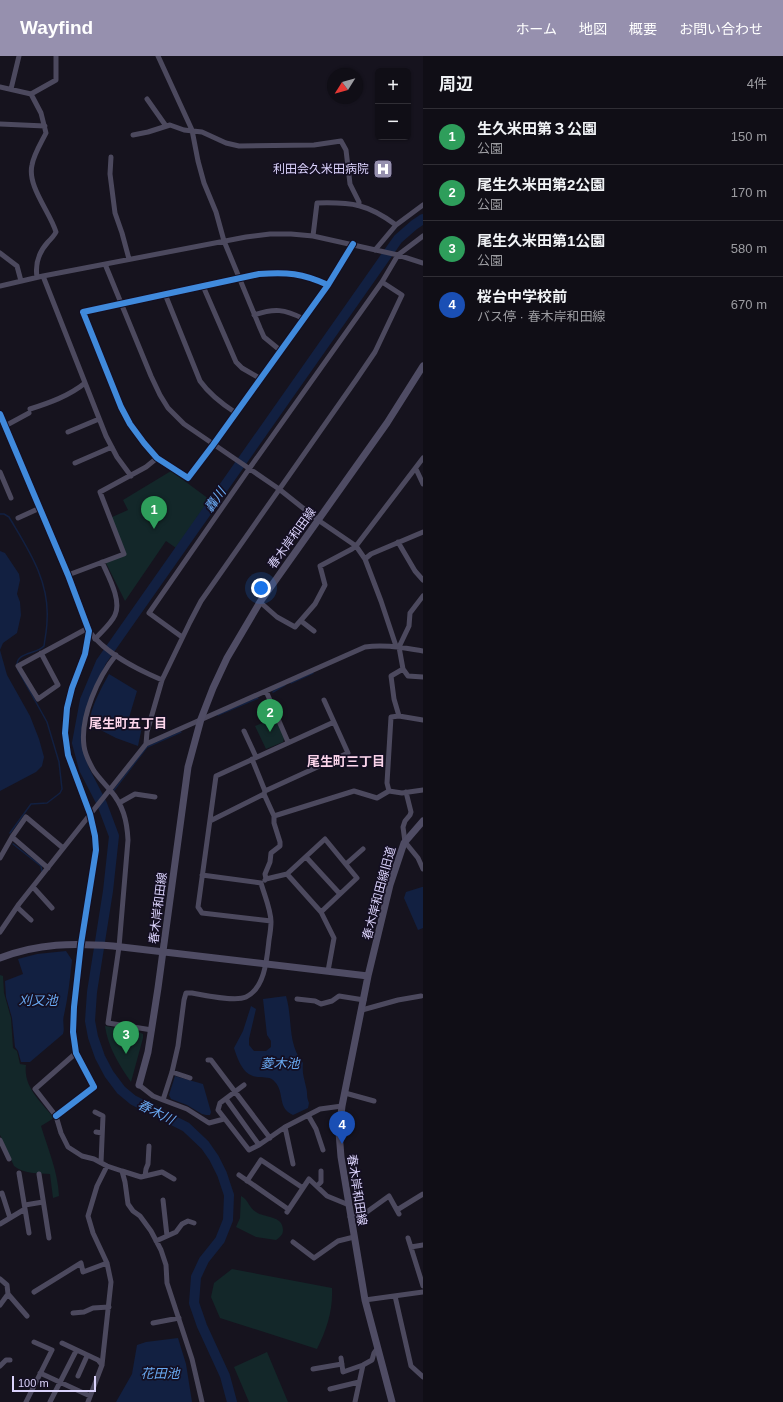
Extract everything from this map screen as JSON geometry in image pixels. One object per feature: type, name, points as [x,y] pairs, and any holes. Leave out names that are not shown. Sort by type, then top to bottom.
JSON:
[{"type":"main road","name":"春木岸和田線","points":[[392,1402],[365,1300],[339,1144],[342,1106],[368,976],[164,952],[188,767],[201,719],[213,688],[227,658],[260,602],[387,423],[423,366]]},
{"type":"main road","name":"春木岸和田線旧道","points":[[368,976],[390,885],[405,842],[423,821]]},
{"type":"main road","points":[[0,958],[28,949],[62,944],[106,945],[164,952],[152,1030],[139,1085]]},
{"type":"street","points":[[11,90],[19,56]]},
{"type":"street","points":[[0,87],[31,94],[56,80],[56,56]]},
{"type":"street","points":[[158,56],[192,130],[204,183],[216,212],[224,241],[254,315],[264,337],[281,351]]},
{"type":"street","points":[[31,94],[41,113],[46,133],[32,166],[32,176],[56,232],[42,249],[36,269],[37,277]]},
{"type":"street","points":[[147,99],[166,126]]},
{"type":"street","points":[[148,112],[155,110]]},
{"type":"street","points":[[0,124],[45,126]]},
{"type":"street","points":[[133,135],[170,125],[184,130],[202,132],[226,143],[238,146],[314,145],[341,141],[346,150],[350,184],[359,205]]},
{"type":"street","points":[[111,157],[110,174],[115,214],[129,259]]},
{"type":"street","points":[[313,236],[317,203],[335,202],[364,206],[386,217],[396,225]]},
{"type":"street","points":[[375,250],[396,225],[423,205]]},
{"type":"street","points":[[0,286],[37,277],[129,259],[246,237],[270,234],[313,236],[353,244],[423,263]]},
{"type":"street","points":[[182,637],[149,612],[248,469],[382,282],[397,255],[423,236]]},
{"type":"street","points":[[328,285],[299,274],[259,274],[83,312],[121,407],[135,430],[157,458],[188,478],[328,285],[353,244]]},
{"type":"street","points":[[0,253],[16,266],[21,281]]},
{"type":"street","points":[[105,264],[151,376],[160,396],[168,408],[184,424],[279,489],[318,520],[356,546],[365,559],[397,646],[403,669],[408,676],[423,677]]},
{"type":"street","points":[[43,276],[99,419],[117,457],[131,476]]},
{"type":"street","points":[[146,744],[147,732],[162,680],[201,601],[374,352],[389,325],[402,295],[382,282]]},
{"type":"street","points":[[203,286],[236,362],[242,368],[261,379]]},
{"type":"street","points":[[165,294],[200,381],[208,392],[236,413]]},
{"type":"street","points":[[254,315],[278,309],[291,312],[304,319]]},
{"type":"street","points":[[5,426],[29,411],[76,390],[85,383]]},
{"type":"street","points":[[0,414],[68,575],[88,630],[105,648],[148,674],[162,680]]},
{"type":"street","points":[[68,432],[99,419]]},
{"type":"street","points":[[75,463],[112,447]]},
{"type":"street","points":[[68,575],[124,554],[100,492],[131,476],[157,458]]},
{"type":"street","points":[[260,602],[277,617],[295,627],[315,604],[326,585],[320,566],[356,546],[423,458]]},
{"type":"street","points":[[416,469],[423,484]]},
{"type":"street","points":[[0,472],[11,498]]},
{"type":"street","points":[[18,518],[40,508]]},
{"type":"street","points":[[365,559],[371,554],[423,532]]},
{"type":"street","points":[[398,542],[415,571],[423,580]]},
{"type":"street","points":[[95,639],[115,616],[117,608],[117,600],[102,562]]},
{"type":"street","points":[[397,646],[409,626],[410,613],[423,596]]},
{"type":"street","points":[[301,621],[314,631]]},
{"type":"street","points":[[41,653],[58,685],[38,699],[18,666],[41,653],[88,630]]},
{"type":"street","points":[[56,1116],[94,1087],[76,1053],[73,1032],[74,1007],[81,944],[96,850],[95,836],[90,814],[68,755],[65,734],[67,708],[72,688],[85,654],[88,630]]},
{"type":"street","points":[[0,932],[17,906],[146,744],[365,647],[397,646],[423,652]]},
{"type":"street","points":[[116,655],[108,665],[97,686],[89,706],[83,736],[84,748],[94,770],[100,780],[110,789],[125,813],[128,827],[119,947],[108,1022],[152,1030]]},
{"type":"street","points":[[399,716],[394,699],[391,676],[403,669]]},
{"type":"street","points":[[266,691],[288,742]]},
{"type":"street","points":[[210,821],[348,753],[324,700]]},
{"type":"street","points":[[389,791],[387,783],[391,717],[399,716],[423,720]]},
{"type":"street","points":[[271,921],[202,913],[198,907],[216,776],[334,722]]},
{"type":"street","points":[[244,732],[274,816],[274,823],[280,842],[280,846],[271,853],[270,862],[265,874],[266,879]]},
{"type":"street","points":[[274,816],[354,791],[377,798],[389,791],[406,792],[423,790]]},
{"type":"street","points":[[406,792],[411,812],[403,827],[405,842],[418,858],[423,869]]},
{"type":"street","points":[[119,803],[135,794],[155,797]]},
{"type":"street","points":[[0,858],[26,817],[64,848]]},
{"type":"street","points":[[12,837],[48,868]]},
{"type":"street","points":[[202,875],[261,883],[266,879],[287,874],[325,839],[358,878],[320,912]]},
{"type":"street","points":[[346,864],[363,850]]},
{"type":"street","points":[[306,857],[340,894]]},
{"type":"street","points":[[287,874],[320,912],[334,938],[328,971]]},
{"type":"street","points":[[163,1100],[178,1046],[186,993],[236,999],[245,998],[257,987],[263,975],[266,964],[271,921],[261,883]]},
{"type":"street","points":[[33,887],[52,908]]},
{"type":"street","points":[[17,906],[31,920]]},
{"type":"street","points":[[0,919],[4,925]]},
{"type":"street","points":[[297,999],[315,1001],[321,1004],[332,1001],[339,996],[364,1000]]},
{"type":"street","points":[[362,1010],[398,1000],[421,996]]},
{"type":"street","points":[[76,1053],[35,1089],[56,1116],[61,1134],[68,1148],[82,1156],[122,1172],[141,1177],[162,1172],[174,1179]]},
{"type":"street","points":[[208,1060],[211,1060],[270,1138]]},
{"type":"street","points":[[172,1072],[190,1078]]},
{"type":"street","points":[[139,1085],[153,1096],[187,1109],[209,1123],[224,1119]]},
{"type":"street","points":[[244,1085],[220,1103],[218,1110],[249,1150],[260,1145],[286,1127],[320,1109],[342,1106]]},
{"type":"street","points":[[345,1093],[374,1101]]},
{"type":"street","points":[[226,1099],[260,1145]]},
{"type":"street","points":[[95,1112],[103,1116],[101,1163]]},
{"type":"street","points":[[308,1115],[316,1129],[323,1150]]},
{"type":"street","points":[[286,1127],[292,1164]]},
{"type":"street","points":[[96,1132],[102,1133]]},
{"type":"street","points":[[0,1140],[9,1160]]},
{"type":"street","points":[[145,1176],[150,1146]]},
{"type":"street","points":[[247,1181],[261,1160],[303,1188]]},
{"type":"street","points":[[88,1402],[102,1365],[111,1282],[107,1263],[93,1233],[88,1216],[97,1186],[107,1166]]},
{"type":"street","points":[[317,1186],[321,1182],[321,1171]]},
{"type":"street","points":[[122,1172],[128,1204],[140,1216],[161,1250],[166,1265],[167,1282],[192,1359],[202,1402]]},
{"type":"street","points":[[19,1173],[29,1233]]},
{"type":"street","points":[[39,1174],[49,1238]]},
{"type":"street","points":[[239,1175],[288,1211],[309,1179],[328,1196],[349,1205]]},
{"type":"street","points":[[0,1194],[2,1193],[10,1218]]},
{"type":"street","points":[[350,1217],[364,1214],[389,1196],[398,1212],[423,1194]]},
{"type":"street","points":[[163,1200],[167,1236]]},
{"type":"street","points":[[0,1224],[25,1207],[43,1202]]},
{"type":"street","points":[[156,1241],[176,1232],[182,1224],[188,1221],[194,1223]]},
{"type":"street","points":[[293,1242],[314,1258],[338,1241],[354,1237]]},
{"type":"street","points":[[408,1238],[423,1286]]},
{"type":"street","points":[[411,1247],[423,1245]]},
{"type":"street","points":[[34,1292],[81,1263],[83,1272],[107,1263]]},
{"type":"street","points":[[0,1279],[7,1285],[8,1294],[27,1316]]},
{"type":"street","points":[[365,1300],[423,1292]]},
{"type":"street","points":[[0,1305],[8,1294]]},
{"type":"street","points":[[395,1296],[411,1366],[423,1377]]},
{"type":"street","points":[[73,1313],[84,1312],[93,1308],[109,1307]]},
{"type":"street","points":[[153,1323],[179,1318]]},
{"type":"street","points":[[26,1402],[52,1350],[34,1342]]},
{"type":"street","points":[[62,1343],[86,1356],[98,1360],[102,1365]]},
{"type":"street","points":[[341,1358],[344,1372],[363,1366],[372,1360],[377,1349]]},
{"type":"street","points":[[50,1402],[76,1351]]},
{"type":"street","points":[[78,1376],[86,1356]]},
{"type":"street","points":[[0,1366],[6,1360],[10,1360]]},
{"type":"street","points":[[313,1369],[342,1364]]},
{"type":"street","points":[[355,1402],[363,1366]]},
{"type":"street","points":[[40,1373],[90,1396]]},
{"type":"street","points":[[330,1389],[360,1382]]},
{"type":"green space","points":[[171,471],[213,502],[179,550],[166,541],[125,601],[105,561],[126,555],[110,518],[128,510],[123,500]]},
{"type":"green space","points":[[275,718],[284,738],[283,742],[266,749],[255,726]]},
{"type":"green space","points":[[0,975],[3,976],[4,993],[11,1018],[13,1048],[17,1051],[20,1064],[26,1065],[27,1080],[34,1094],[54,1118],[41,1126],[57,1178],[59,1196],[53,1198],[50,1174],[26,1172],[14,1166],[0,1135]]},
{"type":"green space","points":[[105,1026],[143,1034],[131,1082],[115,1056],[106,1034]]},
{"type":"green space","points":[[241,1196],[259,1214],[277,1219],[280,1222],[283,1230],[280,1237],[276,1240],[256,1237],[236,1227],[240,1218]]},
{"type":"green space","points":[[232,1269],[332,1288],[329,1319],[317,1349],[220,1318],[211,1297],[214,1283]]},
{"type":"green space","points":[[267,1352],[288,1402],[249,1402],[234,1367]]},
{"type":"water","points":[[0,551],[5,553],[19,574],[20,580],[17,594],[20,602],[21,615],[17,633],[3,643],[0,650]]},
{"type":"water","points":[[0,650],[7,675],[30,716],[44,757],[42,766],[36,772],[0,791]]},
{"type":"water","points":[[109,674],[137,691],[128,721],[142,727],[138,746],[116,738],[89,724],[94,704]]},
{"type":"water","points":[[423,887],[423,928],[418,930],[404,898],[406,892]]},
{"type":"water","name":"刈又池","points":[[66,951],[72,960],[68,995],[63,1018],[63,1034],[30,1062],[21,1062],[18,1051],[15,1047],[12,1018],[6,997],[5,981],[23,974],[18,959],[37,954]]},
{"type":"water","name":"菱木池","points":[[286,996],[292,1040],[298,1056],[303,1063],[303,1073],[309,1103],[308,1108],[293,1115],[285,1108],[280,1091],[275,1082],[269,1078],[248,1074],[242,1067],[234,1048],[243,1031],[251,1006],[256,1009],[249,1045],[254,1051],[266,1051],[271,1047],[271,1041],[267,1035],[263,999]]},
{"type":"water","points":[[175,1076],[203,1084],[211,1112],[210,1115],[202,1114],[187,1105],[171,1099],[169,1095]]},
{"type":"water","name":"花田池","points":[[178,1338],[186,1364],[192,1402],[116,1402],[132,1374],[137,1345],[146,1342]]},
{"type":"waterway","name":"轟川","points":[[232,1402],[225,1376],[202,1326],[194,1303],[196,1277],[204,1260],[220,1240],[228,1220],[229,1195],[222,1174],[205,1145],[186,1127],[133,1100],[121,1090],[109,1074],[100,1057],[93,1037],[90,1021],[92,992],[108,891],[114,836],[102,804],[84,769],[77,743],[85,700],[101,662],[398,239],[423,219]]},
{"type":"waterway","points":[[0,514],[4,514],[9,517],[30,553],[41,579],[47,606],[47,624],[44,646],[41,649],[24,655],[18,660],[17,664]]},
{"type":"waterway","points":[[10,833],[31,804],[47,803],[60,793],[62,789],[59,762],[47,722],[18,670]]},
{"type":"waterway","points":[[291,683],[313,673]]},
{"type":"waterway","points":[[273,692],[285,685]]},
{"type":"waterway","points":[[218,715],[258,698]]},
{"type":"waterway","points":[[114,790],[147,747],[181,732]]},
{"type":"waterway","points":[[13,844],[41,866],[42,871]]},
{"type":"cycle path","points":[[328,285],[294,274],[259,274],[83,312],[121,407],[130,424],[157,458],[188,478],[328,285],[353,244]]},
{"type":"cycle path","points":[[0,414],[68,575],[89,631],[85,654],[72,688],[67,708],[65,733],[68,755],[90,814],[95,836],[96,850],[81,944],[74,1007],[73,1032],[76,1053],[94,1087],[56,1116]]},
{"type":"place","name":"利田会久米田病院","points":[[383,169]]},
{"type":"place","name":"生久米田第３公園","points":[[154,529]]},
{"type":"place","name":"尾生久米田第2公園","points":[[270,732]]},
{"type":"place","name":"尾生久米田第1公園","points":[[126,1054]]},
{"type":"place","name":"桜台中学校前","points":[[342,1144]]},
{"type":"district","name":"尾生町五丁目","points":[[128,723]]},
{"type":"district","name":"尾生町三丁目","points":[[346,761]]},
{"type":"water label","name":"春木川","points":[[156,1112]]}]
